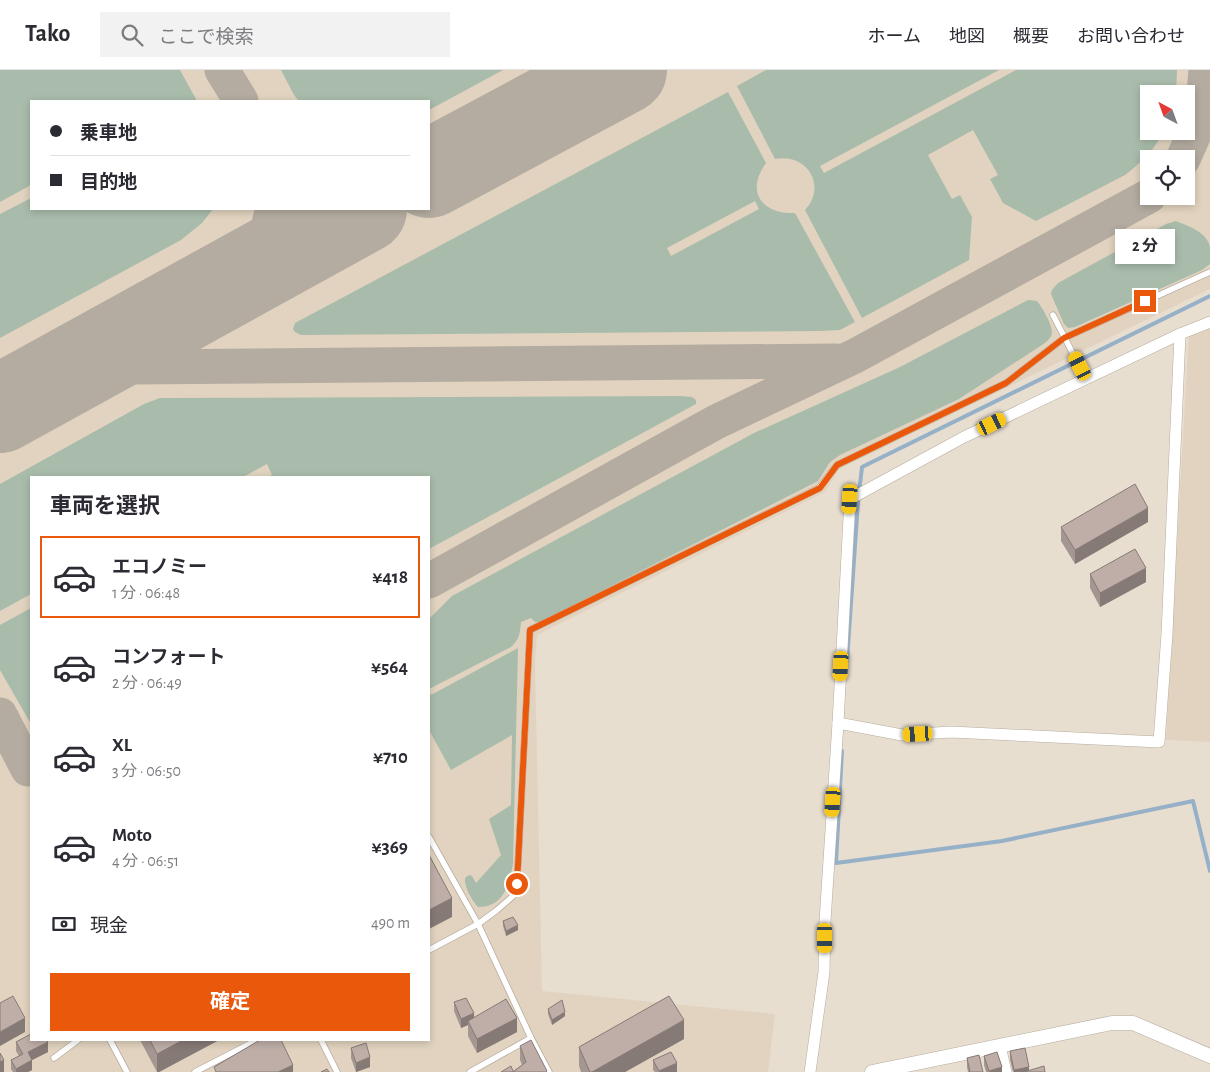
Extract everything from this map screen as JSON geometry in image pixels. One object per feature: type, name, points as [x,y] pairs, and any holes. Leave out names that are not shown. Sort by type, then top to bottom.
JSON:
[{"type":"street","points":[[810,1072],[824,972],[825,921],[850,499],[964,437],[1180,334],[1210,322]]},
{"type":"street","points":[[838,723],[902,735],[951,732],[1160,742],[1167,634],[1180,334]]},
{"type":"street","points":[[872,1072],[1112,1023],[1133,1023],[1210,1056]]},
{"type":"street","points":[[1000,1046],[1006,1072]]},
{"type":"lane","points":[[430,949],[478,924],[513,896],[517,884],[530,630],[820,488],[837,465],[1006,383],[1064,338],[1210,272]]},
{"type":"lane","points":[[1053,315],[1086,379]]},
{"type":"lane","points":[[430,839],[478,924],[531,1038],[549,1072]]},
{"type":"lane","points":[[474,1071],[531,1038]]},
{"type":"lane","points":[[54,1058],[77,1041]]},
{"type":"lane","points":[[111,1041],[127,1072]]},
{"type":"lane","points":[[196,1072],[255,1041]]},
{"type":"lane","points":[[321,1041],[334,1071]]},
{"type":"shaded area","points":[[0,70],[1210,70],[1210,289],[839,469],[825,492],[537,635],[535,663],[542,991],[775,1014],[768,1072],[0,1072]]},
{"type":"shaded area","points":[[1210,320],[1210,742],[1166,740],[1189,330]]},
{"type":"green space","points":[[0,70],[180,70],[196,100],[30,100],[30,186],[0,202]]},
{"type":"green space","points":[[281,70],[503,70],[430,109],[430,100],[298,100]]},
{"type":"green space","points":[[766,70],[999,70],[820,166],[824,173],[1016,70],[1177,70],[1176,85],[1140,85],[1140,140],[1158,140],[1151,150],[1140,150],[1140,163],[1137,166],[1125,175],[1036,221],[1003,203],[990,179],[998,175],[973,130],[928,155],[952,199],[960,195],[972,217],[969,260],[862,318],[805,210],[812,200],[814,191],[814,181],[810,173],[796,161],[786,158],[775,159],[737,86]]},
{"type":"green space","points":[[728,92],[766,163],[757,183],[757,192],[760,199],[774,210],[795,213],[855,322],[840,330],[819,331],[301,335],[293,329],[295,323]],"holes":[[[755,201],[759,209],[671,256],[667,248]]]},
{"type":"green space","points":[[30,199],[30,210],[212,210],[202,223],[181,240],[0,338],[0,214]]},
{"type":"green space","points":[[1176,221],[1196,230],[1205,237],[1210,247],[1210,264],[1202,270],[1075,327],[1068,328],[1064,324],[1051,294],[1058,283],[1166,224]]},
{"type":"green space","points":[[1028,300],[1037,301],[1049,320],[1052,329],[1050,338],[1042,345],[959,399],[840,455],[830,462],[818,481],[540,622],[535,622],[531,618],[521,622],[519,636],[511,647],[430,688],[430,618],[452,596],[754,433],[900,367]]},
{"type":"green space","points":[[681,396],[692,397],[696,400],[696,404],[430,548],[430,476],[270,476],[272,475],[267,464],[245,476],[30,476],[30,595],[0,611],[0,484],[144,404],[160,398]]},
{"type":"green space","points":[[30,609],[30,722],[0,670],[0,625]]},
{"type":"green space","points":[[518,648],[513,864],[504,893],[494,903],[487,906],[478,907],[473,901],[465,878],[469,875],[472,876],[476,883],[501,855],[489,819],[511,805],[512,735],[451,770],[430,732],[430,692],[431,695]]},
{"type":"building","points":[[1135,484],[1148,508],[1075,550],[1061,527]]},
{"type":"building","points":[[1135,549],[1146,568],[1100,593],[1090,574]]},
{"type":"building","points":[[430,857],[452,898],[430,909]]},
{"type":"building","points":[[513,917],[518,925],[506,931],[503,921]]},
{"type":"building","points":[[13,996],[25,1018],[0,1032],[0,1003]]},
{"type":"building","points":[[669,996],[684,1020],[590,1072],[579,1047]]},
{"type":"building","points":[[466,998],[474,1013],[461,1019],[454,1002]]},
{"type":"building","points":[[506,999],[517,1018],[477,1039],[468,1021]]},
{"type":"building","points":[[562,1000],[565,1012],[552,1020],[548,1009]]},
{"type":"building","points":[[30,1035],[30,1041],[48,1042],[28,1052],[32,1060],[16,1069],[11,1060],[23,1054],[16,1042]]},
{"type":"building","points":[[531,1040],[547,1071],[513,1072],[526,1062],[520,1046]]},
{"type":"building","points":[[150,1041],[181,1041],[157,1054]]},
{"type":"building","points":[[258,1041],[281,1041],[293,1065],[278,1072],[216,1072],[214,1067]]},
{"type":"building","points":[[366,1043],[370,1057],[356,1063],[351,1048]]},
{"type":"building","points":[[1025,1048],[1029,1067],[1014,1070],[1010,1051]]},
{"type":"building","points":[[671,1052],[677,1063],[659,1071],[653,1060]]},
{"type":"building","points":[[997,1052],[1002,1067],[989,1071],[984,1056]]},
{"type":"building","points":[[0,1053],[4,1060],[0,1062]]},
{"type":"building","points":[[979,1055],[983,1072],[970,1072],[967,1058]]},
{"type":"building","points":[[511,1066],[513,1072],[501,1072]]},
{"type":"building","points":[[1044,1066],[1045,1072],[1024,1072]]},
{"type":"waterway","points":[[847,661],[862,467],[1210,296]]},
{"type":"waterway","points":[[842,751],[836,863],[1002,841],[1193,801],[1210,871]]},
{"type":"taxiway","points":[[222,70],[240,100]]},
{"type":"taxiway","points":[[1187,150],[1202,116],[1206,70]]},
{"type":"taxiway","points":[[430,580],[716,422],[855,356],[1140,201]]},
{"type":"taxiway","points":[[240,276],[258,253],[265,238],[273,210]]},
{"type":"taxiway","points":[[82,365],[134,367],[836,361]]},
{"type":"taxiway","points":[[0,715],[28,769]]},
{"type":"runway","points":[[430,173],[623,70]]},
{"type":"runway","points":[[0,409],[361,210]]},
{"type":"route","points":[[517,884],[530,630],[820,488],[837,465],[1006,383],[1064,338],[1145,301]]}]
